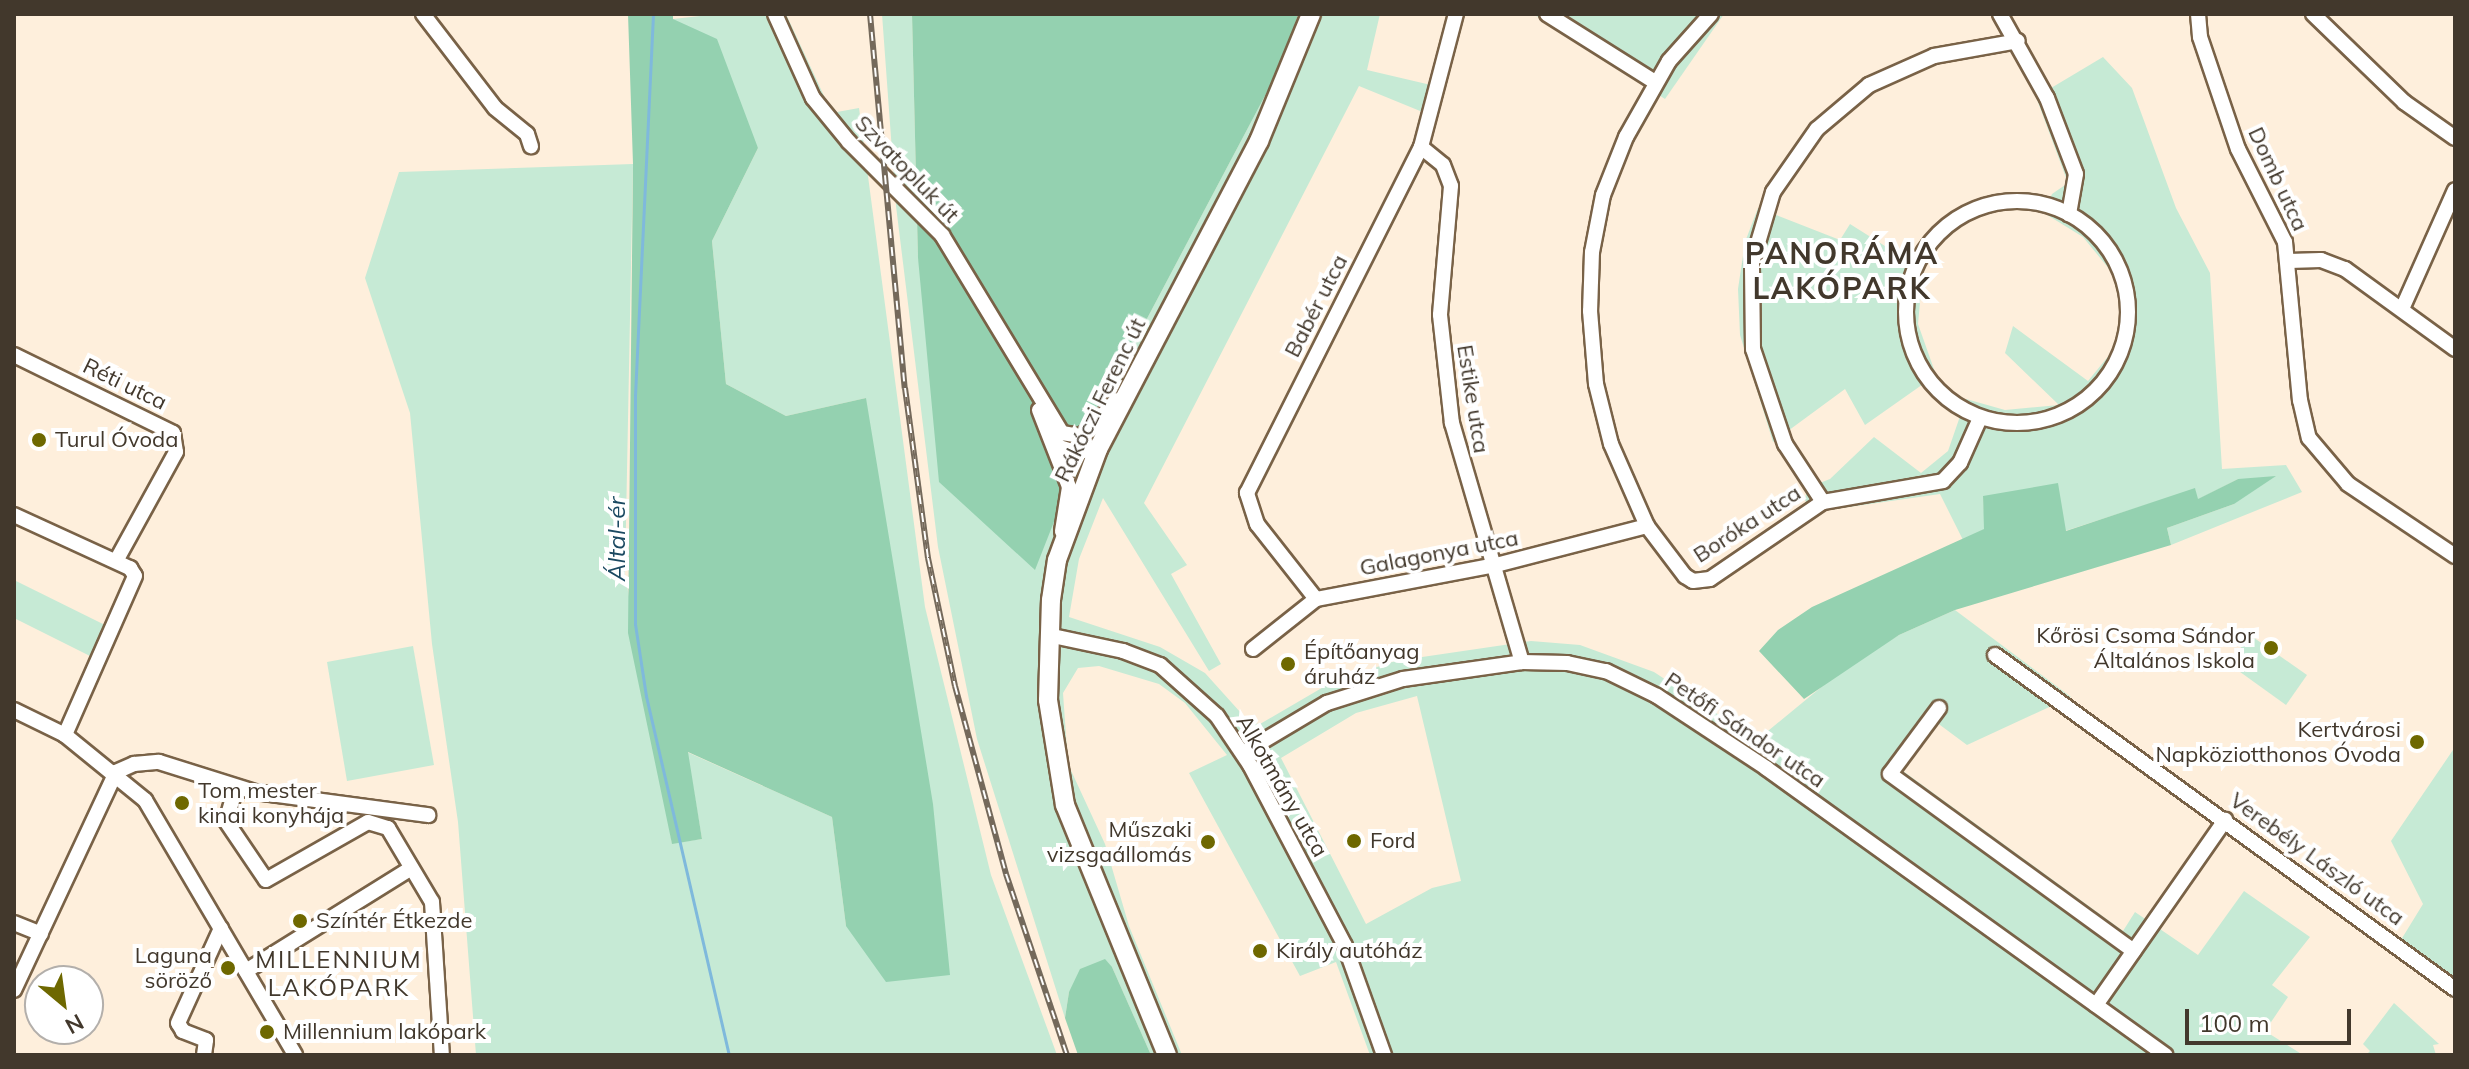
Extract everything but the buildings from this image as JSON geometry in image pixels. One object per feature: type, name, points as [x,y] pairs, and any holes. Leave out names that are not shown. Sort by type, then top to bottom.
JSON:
[{"type":"main road","name":"Rákóczi Ferenc út","points":[[1167,1055],[1072,830],[1052,732],[1048,635],[1057,560],[1092,452],[1153,345],[1259,141],[1311,14]]},
{"type":"street","points":[[423,14],[495,108],[527,134],[531,146]]},
{"type":"street","name":"Szvatopluk út","points":[[775,14],[813,98],[849,142],[942,235],[981,291],[1034,395],[1069,487],[1057,560]]},
{"type":"street","name":"Babér utca","points":[[1316,599],[1257,524],[1247,493],[1421,147],[1456,14]]},
{"type":"street","points":[[1547,14],[1655,82]]},
{"type":"street","name":"Boróka utca","points":[[1711,14],[1655,82],[1603,195],[1590,280],[1591,349],[1603,415],[1647,526],[1685,576],[1701,581],[1823,502],[1943,481],[1960,463],[1980,418]]},
{"type":"street","points":[[2000,14],[2018,41],[2057,118],[2076,174],[2069,214]]},
{"type":"street","name":"Domb utca","points":[[2198,14],[2200,37],[2238,149],[2278,224],[2289,261],[2302,420],[2321,459],[2348,484],[2455,556]]},
{"type":"street","points":[[2313,14],[2404,102],[2455,138]]},
{"type":"street","points":[[1823,502],[1785,444],[1753,349],[1752,263],[1773,192],[1817,129],[1869,85],[1934,56],[2018,41]]},
{"type":"street","name":"Estike utca","points":[[1421,147],[1438,160],[1450,178],[1440,315],[1443,375],[1463,469],[1496,565],[1522,662]]},
{"type":"street","points":[[2402,309],[2455,190]]},
{"type":"street","points":[[2031,202],[2069,214],[2104,242],[2122,273],[2129,318],[2119,357],[2096,391],[2062,415],[2022,424],[1980,418],[1942,395],[1912,350],[1906,307],[1917,264],[1944,229],[1985,206],[2031,202]]},
{"type":"street","points":[[2289,261],[2333,263],[2455,349]]},
{"type":"street","points":[[1062,433],[1080,436],[1091,429],[1153,345]]},
{"type":"street","name":"Réti utca","points":[[14,355],[173,433],[176,452],[116,561]]},
{"type":"street","name":"Szvatopluk út","points":[[1034,395],[1062,433],[1092,452]]},
{"type":"street","points":[[1046,429],[1059,447],[1092,452]]},
{"type":"street","points":[[14,515],[130,568],[135,585],[65,735]]},
{"type":"street","name":"Galagonya utca","points":[[1253,649],[1316,599],[1496,565],[1647,526]]},
{"type":"street","name":"Alkotmány utca","points":[[1048,635],[1123,651],[1160,665],[1203,700],[1243,753],[1345,946],[1384,1055]]},
{"type":"street","name":"Verebély László utca","points":[[1995,655],[2455,989]]},
{"type":"street","name":"Petőfi Sándor utca","points":[[1243,753],[1327,703],[1367,689],[1522,662],[1589,667],[1657,696],[2166,1055]]},
{"type":"street","points":[[1939,708],[1890,774],[2134,951]]},
{"type":"street","points":[[14,710],[65,735],[116,772],[145,800],[295,1055]]},
{"type":"street","points":[[14,990],[116,772],[134,764],[159,762],[236,787],[428,815]]},
{"type":"street","points":[[236,787],[226,821],[266,880],[368,822],[388,828],[432,902],[442,1055]]},
{"type":"street","points":[[2096,1005],[2225,820]]},
{"type":"street","points":[[246,971],[410,869]]},
{"type":"street","points":[[14,923],[41,934]]},
{"type":"street","points":[[204,1055],[206,1040],[183,1031],[178,1023],[221,928]]},
{"type":"green space","points":[[628,14],[673,14],[673,19],[717,39],[758,148],[712,241],[726,384],[786,416],[866,398],[933,804],[950,975],[886,982],[846,926],[832,817],[688,752],[702,839],[672,844],[628,633],[633,164]]},
{"type":"green space","points":[[718,14],[786,14],[825,98],[837,112],[859,108],[925,607],[991,875],[1057,1055],[476,1055],[458,822],[432,644],[410,413],[365,278],[399,172],[633,164],[625,574],[672,843],[702,839],[687,752],[832,817],[846,926],[866,398],[786,416],[726,384],[712,241],[758,148],[673,19]]},
{"type":"green space","points":[[882,14],[912,14],[918,258],[1034,569],[1096,415],[1286,56],[1298,14],[1380,14],[1367,70],[1431,85],[1425,113],[1359,86],[1144,503],[1187,565],[1171,574],[1221,664],[1209,671],[1103,498],[1079,559],[1069,617],[1160,647],[1205,673],[1250,723],[1260,724],[1332,682],[1395,661],[1531,641],[1580,645],[1654,672],[1757,740],[1847,666],[1899,635],[1955,610],[2071,697],[1967,745],[1936,722],[1903,771],[2123,931],[2135,912],[2198,955],[2244,891],[2310,937],[2272,985],[2288,997],[2265,1031],[2303,1055],[1370,1055],[1336,962],[1300,976],[1189,773],[1227,755],[1185,703],[1159,684],[1099,666],[1078,668],[1063,693],[1068,764],[1105,844],[1129,926],[1182,1055],[1151,1055],[1112,967],[1069,992],[1065,1018],[977,739],[938,547],[896,206]],"holes":[[[1417,696],[1461,881],[1432,888],[1366,924],[1281,758],[1356,713]]]},
{"type":"green space","points":[[912,14],[1298,14],[1286,56],[1096,415],[1035,570],[939,482],[918,258]]},
{"type":"green space","points":[[1533,14],[1724,14],[1665,99]]},
{"type":"green space","points":[[2103,57],[2132,88],[2176,208],[2210,273],[2222,469],[2286,465],[2302,492],[2171,545],[2167,528],[2234,504],[2238,479],[2197,500],[2195,489],[2065,531],[1983,496],[1985,529],[1963,540],[1940,494],[1828,510],[1814,517],[1805,500],[1807,488],[1830,479],[1874,437],[1921,473],[1948,451],[1966,399],[2005,410],[2059,405],[2005,353],[2013,326],[2088,381],[2115,348],[2121,324],[2119,281],[2083,237],[2044,213],[2052,194],[2068,183],[2036,97]]},
{"type":"green space","points":[[1758,208],[1840,240],[1850,224],[1923,270],[1918,324],[1936,375],[1865,425],[1845,389],[1773,442],[1740,335],[1738,289],[1745,242]]},
{"type":"green space","points":[[2276,476],[2234,504],[2167,528],[2171,545],[1955,610],[1899,635],[1804,699],[1759,651],[1778,630],[1812,607],[1984,529],[1983,496],[2058,483],[2066,531],[2195,488],[2198,499],[2238,479]]},
{"type":"green space","points":[[14,580],[107,626],[92,657],[14,618]]},
{"type":"green space","points":[[2250,635],[2307,675],[2286,705],[2229,664]]},
{"type":"green space","points":[[413,646],[434,765],[347,781],[327,662]]},
{"type":"green space","points":[[2455,747],[2455,993],[2396,948],[2423,904],[2391,841]]},
{"type":"green space","points":[[1105,959],[1112,967],[1151,1055],[1078,1055],[1065,1018],[1069,992],[1080,969]]},
{"type":"green space","points":[[2394,1003],[2439,1044],[2433,1045],[2436,1055],[2366,1055],[2370,1051],[2363,1044]]},
{"type":"waterway","name":"Által-ér","points":[[653,14],[635,396],[635,624],[646,696],[729,1055]]},
{"type":"railway","points":[[870,14],[905,388],[928,558],[955,686],[1006,874],[1067,1055]]},
{"type":"place","name":"Turul Óvoda","points":[[39,440]]},
{"type":"place","name":"Kőrösi Csoma Sándor Általános Iskola","points":[[2271,648]]},
{"type":"place","name":"Építőanyag áruház","points":[[1288,664]]},
{"type":"place","name":"Kertvárosi Napköziotthonos Óvoda","points":[[2417,742]]},
{"type":"place","name":"Tom mester kinai konyhája","points":[[182,803]]},
{"type":"place","name":"Ford","points":[[1354,841]]},
{"type":"place","name":"Műszaki vizsgaállomás","points":[[1208,842]]},
{"type":"place","name":"Színtér Étkezde","points":[[300,921]]},
{"type":"place","name":"Király autóház","points":[[1260,951]]},
{"type":"place","name":"Laguna söröző","points":[[228,968]]},
{"type":"place","name":"Millennium lakópark","points":[[267,1032]]},
{"type":"district","name":"PANORÁMA LAKÓPARK","points":[[1842,270]]},
{"type":"district","name":"MILLENNIUM LAKÓPARK","points":[[339,974]]}]
